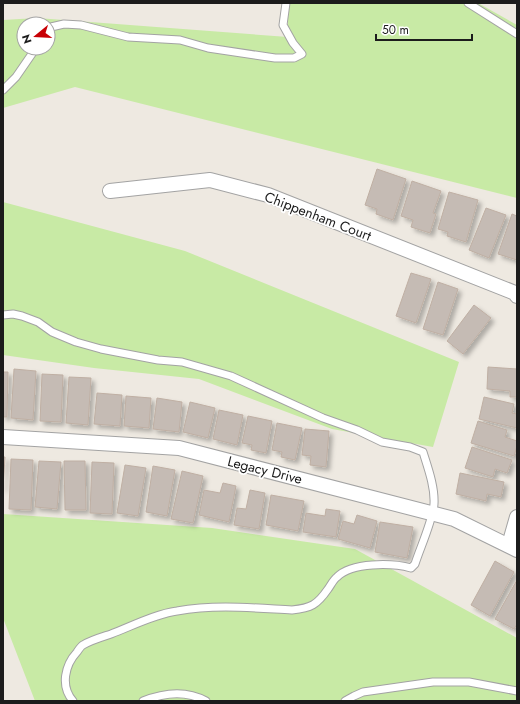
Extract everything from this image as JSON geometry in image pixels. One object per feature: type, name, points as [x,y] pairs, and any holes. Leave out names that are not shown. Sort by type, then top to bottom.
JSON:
[{"type":"street","name":"Chippenham Court","points":[[110,191],[210,180],[268,195],[515,293],[517,296]]},
{"type":"street","name":"Legacy Drive","points":[[3,437],[179,448],[454,519],[513,548]]},
{"type":"street","points":[[513,548],[517,517]]},
{"type":"lane","points":[[56,26],[64,24],[81,25],[128,37],[180,40],[208,48],[275,58],[294,58],[302,54],[293,43],[283,25],[286,3]]},
{"type":"lane","points":[[468,3],[517,34]]},
{"type":"lane","points":[[3,90],[16,77],[30,56]]},
{"type":"lane","points":[[3,315],[14,314],[22,316],[38,322],[52,332],[76,342],[101,349],[158,360],[182,362],[224,374],[262,389],[323,418],[357,430],[382,442],[410,446],[423,452],[433,490],[434,504],[432,513],[415,564],[411,568],[397,564],[375,564],[348,570],[337,577],[323,597],[307,608],[292,610],[203,608],[176,611],[152,618],[82,645],[72,658],[66,670],[65,682],[68,695],[73,701]]},
{"type":"lane","points":[[345,701],[364,692],[433,682],[469,682],[517,691]]},
{"type":"lane","points":[[143,701],[160,696],[185,693],[206,701]]},
{"type":"green space","points":[[288,3],[478,3],[517,25],[517,198],[75,87],[3,108],[3,20],[16,19],[16,56],[56,56],[56,19],[288,37]]},
{"type":"green space","points":[[3,202],[185,251],[459,362],[433,447],[332,429],[199,379],[94,368],[3,355]]},
{"type":"green space","points":[[3,514],[212,528],[355,549],[517,638],[517,701],[35,701],[3,618]]},
{"type":"building","points":[[377,169],[406,179],[393,220],[376,214],[377,209],[365,205]]},
{"type":"building","points":[[412,181],[441,191],[433,213],[436,214],[430,233],[411,227],[413,220],[401,216]]},
{"type":"building","points":[[449,192],[478,200],[466,242],[447,236],[448,232],[438,229]]},
{"type":"building","points":[[486,208],[506,215],[489,258],[469,250]]},
{"type":"building","points":[[512,214],[517,216],[517,260],[498,254]]},
{"type":"building","points":[[411,273],[431,279],[416,323],[396,316]]},
{"type":"building","points":[[438,282],[458,289],[443,335],[423,329]]},
{"type":"building","points":[[474,305],[491,318],[463,354],[447,341]]},
{"type":"building","points":[[488,367],[517,369],[517,397],[510,397],[510,391],[487,389]]},
{"type":"building","points":[[14,369],[36,371],[33,420],[11,418]]},
{"type":"building","points":[[3,372],[8,372],[7,417],[3,417]]},
{"type":"building","points":[[42,374],[63,375],[61,422],[40,421]]},
{"type":"building","points":[[69,377],[91,378],[88,425],[66,423]]},
{"type":"building","points":[[97,393],[122,395],[120,426],[94,424]]},
{"type":"building","points":[[126,396],[151,398],[149,428],[124,426]]},
{"type":"building","points":[[484,397],[514,404],[512,413],[517,414],[517,428],[479,419]]},
{"type":"building","points":[[157,398],[182,402],[179,432],[153,429]]},
{"type":"building","points":[[190,402],[215,408],[208,438],[183,432]]},
{"type":"building","points":[[219,410],[243,415],[237,445],[213,439]]},
{"type":"building","points":[[248,416],[272,421],[266,453],[251,450],[252,445],[242,443]]},
{"type":"building","points":[[478,421],[507,430],[505,437],[517,441],[514,456],[471,443]]},
{"type":"building","points":[[277,423],[302,428],[295,460],[281,457],[282,452],[272,450]]},
{"type":"building","points":[[305,429],[329,431],[326,467],[310,465],[311,456],[302,455]]},
{"type":"building","points":[[472,447],[512,460],[507,473],[495,469],[493,477],[465,468]]},
{"type":"building","points":[[3,457],[5,457],[3,489]]},
{"type":"building","points":[[11,459],[33,460],[31,510],[9,509]]},
{"type":"building","points":[[39,461],[61,462],[57,509],[35,507]]},
{"type":"building","points":[[64,461],[85,461],[86,510],[65,510]]},
{"type":"building","points":[[92,462],[114,463],[112,514],[90,513]]},
{"type":"building","points":[[125,465],[146,468],[138,516],[117,513]]},
{"type":"building","points":[[153,466],[175,470],[167,516],[146,512]]},
{"type":"building","points":[[182,471],[203,476],[193,523],[171,519]]},
{"type":"building","points":[[460,473],[504,482],[501,497],[487,494],[486,501],[456,494]]},
{"type":"building","points":[[223,483],[236,486],[229,522],[199,515],[204,490],[220,493]]},
{"type":"building","points":[[250,490],[265,493],[259,529],[234,525],[237,508],[246,509]]},
{"type":"building","points":[[271,495],[304,501],[298,531],[266,525]]},
{"type":"building","points":[[326,509],[340,511],[336,537],[303,532],[306,513],[325,516]]},
{"type":"building","points":[[357,515],[377,521],[370,548],[338,539],[343,521],[354,524]]},
{"type":"building","points":[[380,522],[413,527],[407,558],[375,552]]},
{"type":"building","points":[[495,561],[514,572],[490,616],[471,605]]},
{"type":"building","points":[[517,580],[517,624],[514,629],[495,619]]}]
